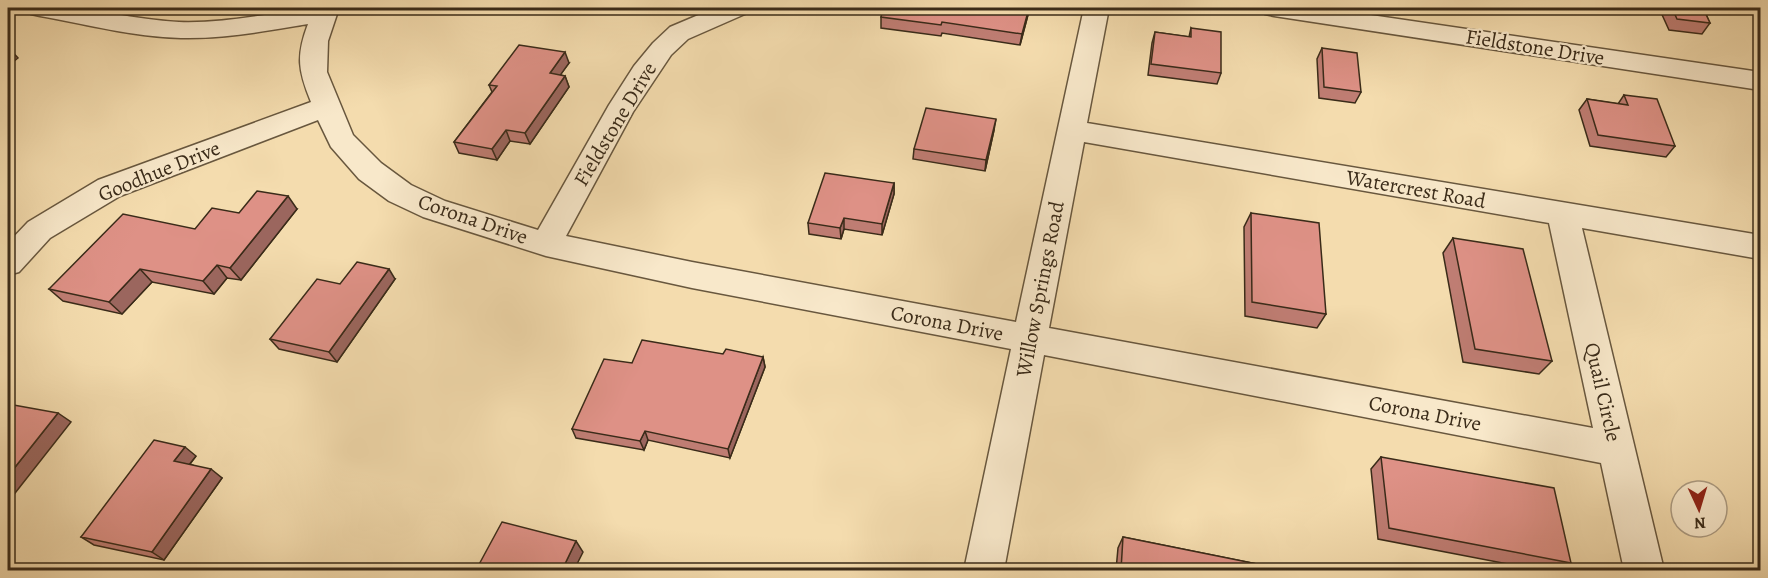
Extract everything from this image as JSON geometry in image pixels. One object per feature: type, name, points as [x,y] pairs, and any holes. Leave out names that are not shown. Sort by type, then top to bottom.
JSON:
[{"type":"street","points":[[40,8],[154,29],[180,30],[213,29],[326,10]]},
{"type":"street","name":"Fieldstone Drive","points":[[546,244],[619,112],[644,72],[662,49],[679,33],[736,8]]},
{"type":"street","name":"Willow Springs Road","points":[[984,570],[1096,8]]},
{"type":"street","name":"Fieldstone Drive","points":[[1274,8],[1761,81]]},
{"type":"street","name":"Corona Drive","points":[[326,10],[315,41],[313,72],[341,140],[370,171],[400,193],[434,209],[546,244],[692,275],[1616,449]]},
{"type":"street","name":"Goodhue Drive","points":[[8,263],[39,230],[109,188],[327,106]]},
{"type":"street","name":"Watercrest Road","points":[[1071,130],[1761,247]]},
{"type":"street","name":"Quail Circle","points":[[1563,214],[1644,570]]},
{"type":"building","points":[[883,8],[1029,8],[1022,34],[942,22],[941,25],[881,17]]},
{"type":"building","points":[[1672,8],[1703,8],[1710,23],[1677,19]]},
{"type":"building","points":[[1191,28],[1221,32],[1221,73],[1151,64],[1155,32],[1191,37]]},
{"type":"building","points":[[519,45],[565,52],[550,73],[565,76],[525,133],[506,130],[492,149],[454,142],[497,86],[489,85]]},
{"type":"building","points":[[1322,48],[1357,53],[1361,92],[1324,87]]},
{"type":"building","points":[[1624,95],[1657,99],[1675,146],[1598,135],[1587,99],[1628,105]]},
{"type":"building","points":[[926,108],[996,119],[986,160],[914,149]]},
{"type":"building","points":[[825,173],[894,183],[882,224],[844,218],[840,228],[808,223]]},
{"type":"building","points":[[257,191],[288,196],[230,268],[217,265],[203,281],[140,269],[109,302],[49,289],[123,214],[195,229],[212,208],[239,213]]},
{"type":"building","points":[[1251,213],[1319,223],[1326,314],[1252,302]]},
{"type":"building","points":[[1453,238],[1523,249],[1552,361],[1475,349]]},
{"type":"building","points":[[357,262],[389,269],[329,352],[270,339],[317,279],[340,284]]},
{"type":"building","points":[[642,340],[723,354],[726,349],[763,357],[728,449],[645,431],[640,441],[572,429],[604,359],[632,363]]},
{"type":"building","points":[[8,404],[58,413],[8,476]]},
{"type":"building","points":[[154,440],[185,447],[174,461],[211,469],[152,552],[81,537]]},
{"type":"building","points":[[1381,457],[1554,488],[1571,563],[1389,528]]},
{"type":"building","points":[[502,522],[576,541],[562,570],[476,570]]},
{"type":"building","points":[[1123,537],[1287,570],[1121,570]]}]
